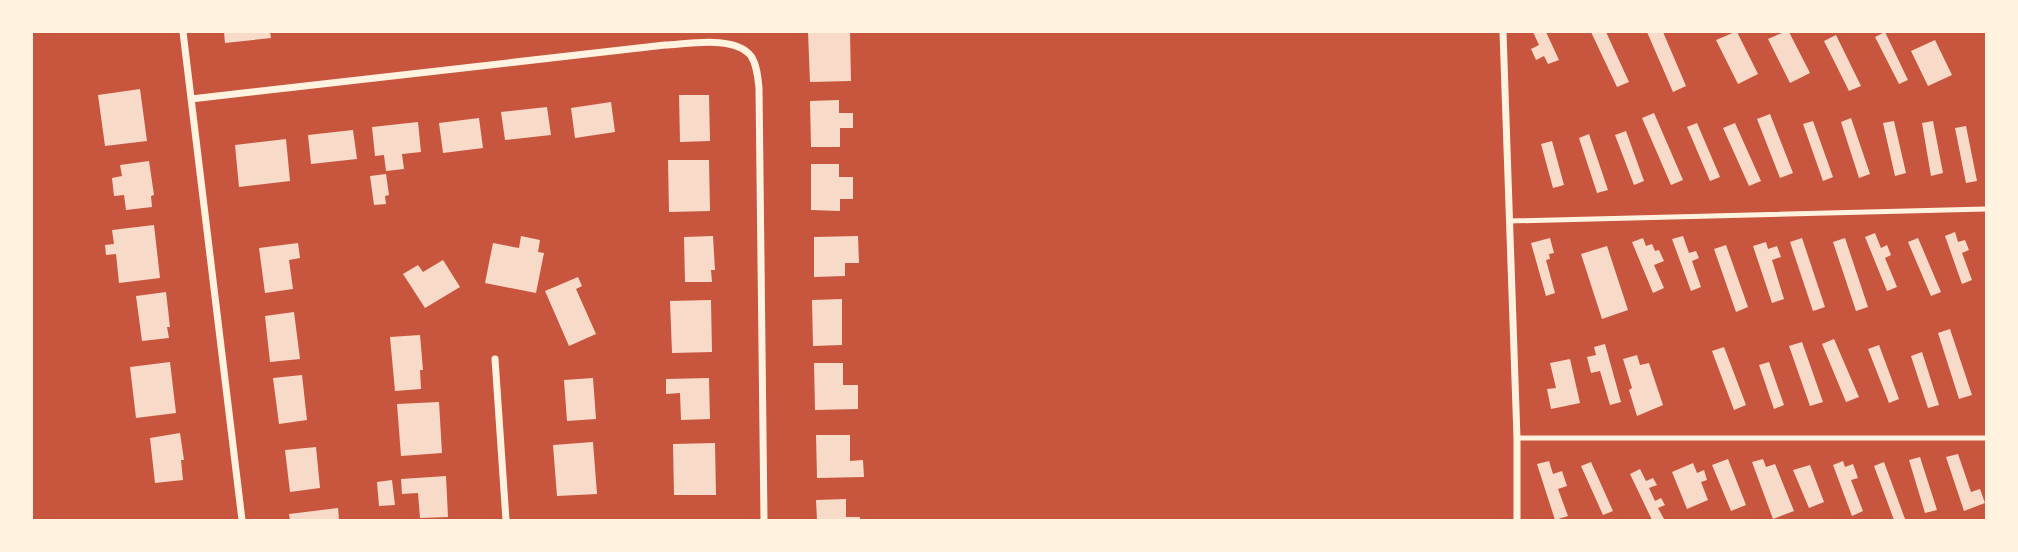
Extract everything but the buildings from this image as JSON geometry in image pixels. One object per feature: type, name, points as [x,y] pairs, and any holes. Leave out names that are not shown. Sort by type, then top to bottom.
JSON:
[{"type":"street","points":[[183,32],[242,520],[230,520]]},
{"type":"street","points":[[1503,32],[1517,438],[1517,520]]},
{"type":"street","points":[[191,99],[665,45],[709,42],[731,44],[750,55],[756,67],[759,89],[764,520]]},
{"type":"street","points":[[495,359],[506,520]]},
{"type":"lane","points":[[1510,222],[1986,209]]},
{"type":"lane","points":[[1517,438],[1986,438]]}]
